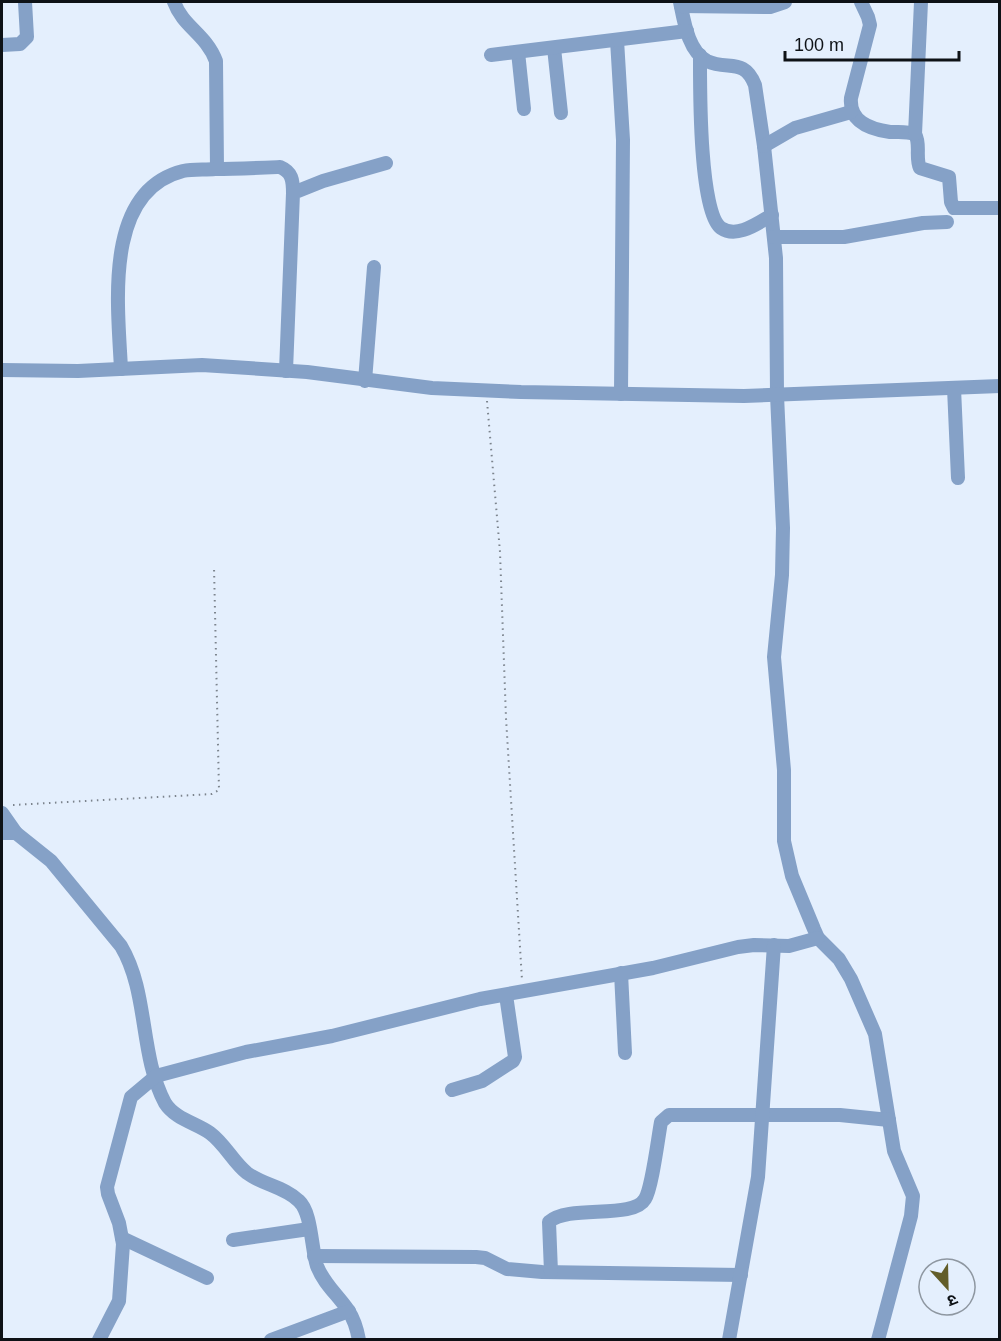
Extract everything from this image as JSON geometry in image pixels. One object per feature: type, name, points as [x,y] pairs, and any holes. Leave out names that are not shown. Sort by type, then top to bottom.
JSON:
[{"type":"street","points":[[2,45],[20,44],[27,37],[25,2]]},
{"type":"street","points":[[174,2],[178,13],[211,48],[216,61],[218,169]]},
{"type":"street","points":[[772,215],[739,231],[727,231],[714,222],[708,201],[702,143],[700,56],[687,31],[681,4],[770,7],[785,2]]},
{"type":"street","points":[[861,2],[870,25],[854,80],[851,112],[859,120],[880,130],[915,134]]},
{"type":"street","points":[[921,2],[915,134],[918,142],[920,168],[949,177],[951,202],[954,208],[999,208]]},
{"type":"street","points":[[491,55],[687,31]]},
{"type":"street","points":[[617,40],[623,140],[621,394]]},
{"type":"street","points":[[554,48],[561,112]]},
{"type":"street","points":[[518,52],[525,109]]},
{"type":"street","points":[[700,56],[714,63],[738,66],[752,76],[764,146],[772,215],[777,288],[777,395],[783,528],[782,575],[774,657],[784,770],[784,841],[792,876],[818,938],[839,959],[851,979],[875,1034],[894,1151],[914,1196],[878,1340]]},
{"type":"street","points":[[764,146],[795,128],[851,112]]},
{"type":"street","points":[[293,193],[323,181],[386,163]]},
{"type":"street","points":[[121,369],[120,257],[124,232],[130,218],[151,187],[162,179],[186,170],[280,167],[290,174],[293,193],[286,370]]},
{"type":"street","points":[[774,237],[844,237],[922,223],[947,222]]},
{"type":"street","points":[[365,381],[374,267]]},
{"type":"street","points":[[2,370],[121,369],[202,365],[286,370],[432,388],[621,394],[777,395],[999,386]]},
{"type":"street","points":[[954,388],[958,478]]},
{"type":"street","points":[[6,809],[9,833],[51,861],[98,917],[129,959],[149,1054],[166,1105],[172,1111],[210,1133],[247,1172],[300,1202],[307,1214],[314,1256],[324,1282],[349,1311],[359,1340]]},
{"type":"street","points":[[99,1340],[119,1301],[122,1238],[107,1187],[131,1097],[156,1077],[246,1052],[332,1036],[506,995],[653,969],[738,947],[789,946],[818,938]]},
{"type":"street","points":[[729,1340],[758,1177],[774,945]]},
{"type":"street","points":[[621,973],[625,1053]]},
{"type":"street","points":[[452,1090],[482,1081],[516,1057],[506,995]]},
{"type":"street","points":[[551,1272],[548,1227],[552,1218],[633,1208],[644,1202],[649,1191],[663,1118],[673,1114],[762,1114],[840,1115],[890,1120]]},
{"type":"street","points":[[233,1240],[309,1229]]},
{"type":"street","points":[[122,1238],[207,1278]]},
{"type":"street","points":[[314,1256],[476,1257],[485,1258],[507,1269],[551,1272],[741,1275]]},
{"type":"street","points":[[272,1340],[349,1311]]},
{"type":"path","points":[[486,391],[500,552],[506,718],[522,992]]},
{"type":"path","points":[[6,809],[212,794],[219,790],[214,567]]}]
